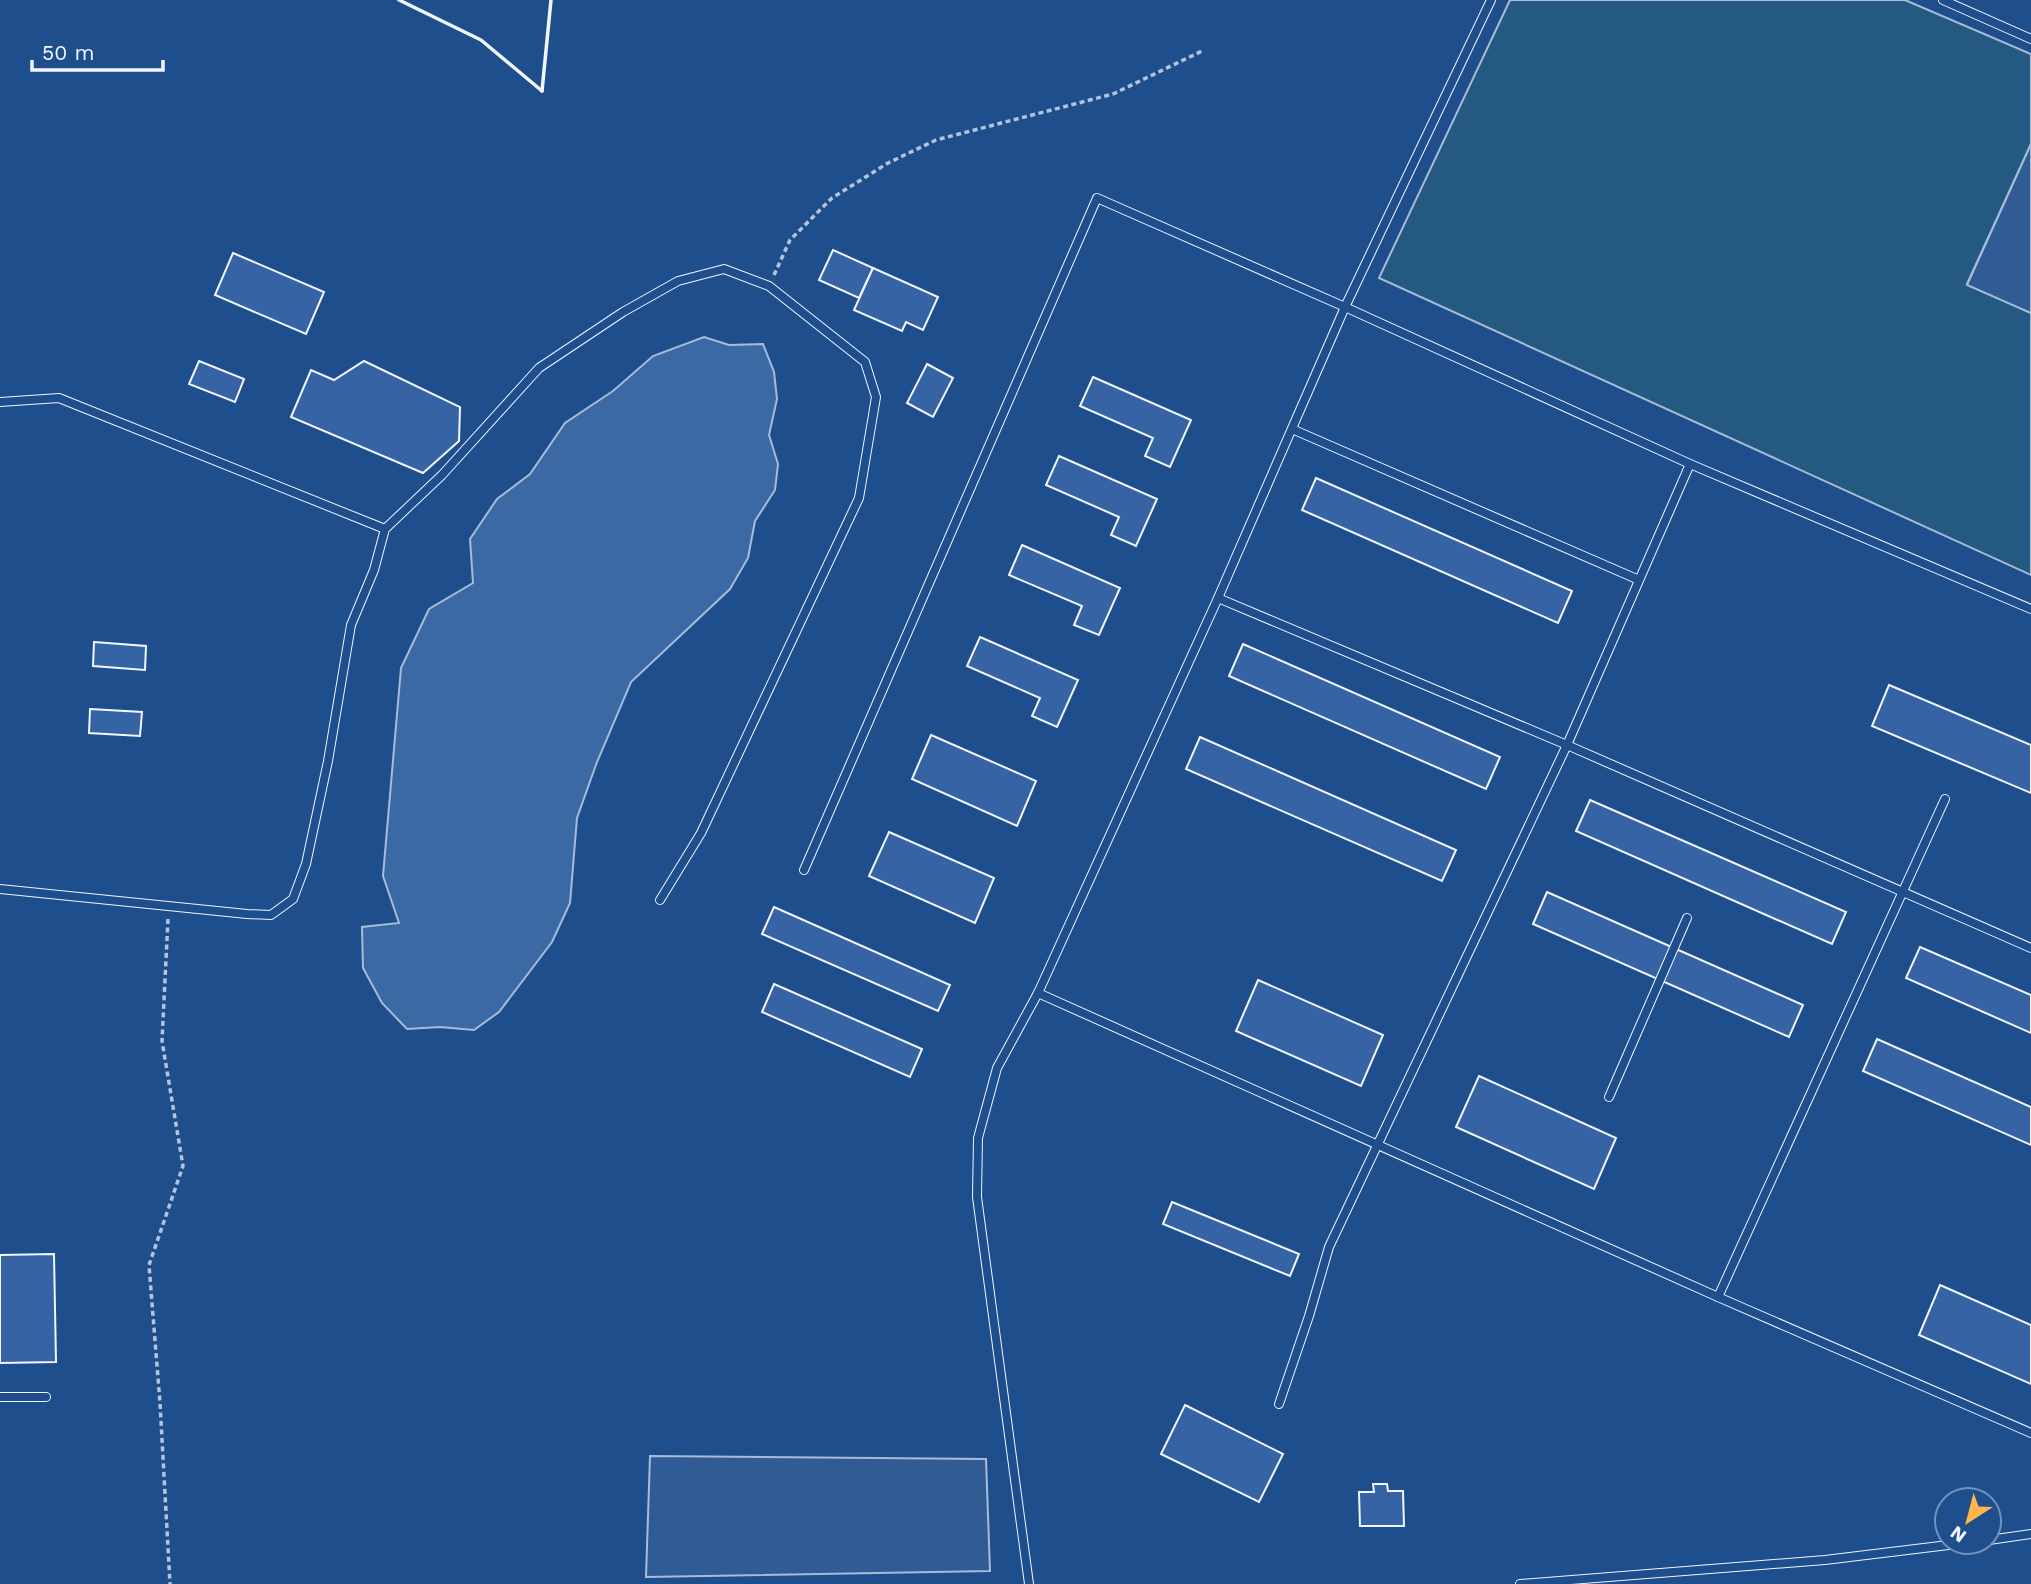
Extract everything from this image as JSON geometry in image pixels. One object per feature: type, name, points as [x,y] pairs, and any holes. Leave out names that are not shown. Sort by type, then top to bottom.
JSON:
[{"type":"lane","points":[[1029,1584],[977,1197],[978,1138],[997,1068],[1038,993],[1218,598],[1345,307],[1491,0]]},
{"type":"lane","points":[[1943,0],[2031,39]]},
{"type":"lane","points":[[804,870],[1097,198],[1690,464],[2031,609]]},
{"type":"lane","points":[[0,889],[271,915],[293,899],[306,864],[328,761],[351,625],[374,570],[385,530],[442,475],[539,368],[678,281],[724,269],[769,286],[866,362],[876,397],[859,498],[701,833],[660,900]]},
{"type":"lane","points":[[0,402],[59,398],[385,530]]},
{"type":"lane","points":[[1292,429],[1639,580]]},
{"type":"lane","points":[[1279,1404],[1310,1316],[1329,1247],[1567,745],[1690,464]]},
{"type":"lane","points":[[1218,598],[1567,745],[2031,948]]},
{"type":"lane","points":[[1718,1297],[1945,799]]},
{"type":"lane","points":[[1609,1097],[1687,918]]},
{"type":"lane","points":[[1038,993],[1718,1297],[2031,1433]]},
{"type":"lane","points":[[0,1397],[46,1397]]},
{"type":"lane","points":[[2003,1538],[2031,1534]]},
{"type":"lane","points":[[1521,1584],[1825,1560],[1933,1547]]},
{"type":"path","points":[[769,286],[790,240],[832,198],[888,163],[936,140],[1113,94],[1202,51]]},
{"type":"path","points":[[169,906],[162,1041],[183,1166],[149,1265],[170,1584]]},
{"type":"shaded area","points":[[1510,0],[1905,0],[2031,54],[2031,144],[1967,284],[2031,313],[2031,575],[1379,278]]},
{"type":"shaded area","points":[[2031,144],[2031,313],[1967,285]]},
{"type":"shaded area","points":[[704,337],[729,345],[763,344],[774,372],[777,399],[769,435],[778,464],[775,490],[755,521],[748,558],[730,589],[631,682],[577,818],[570,903],[552,942],[499,1012],[474,1030],[440,1027],[407,1029],[382,1003],[363,968],[362,927],[399,923],[383,876],[401,668],[429,609],[473,583],[470,539],[497,499],[530,474],[565,423],[613,391],[653,356]]},
{"type":"shaded area","points":[[650,1456],[986,1459],[990,1571],[646,1577]]},
{"type":"building","points":[[833,250],[873,268],[859,298],[819,280]]},
{"type":"building","points":[[233,253],[324,292],[306,334],[215,295]]},
{"type":"building","points":[[873,268],[938,297],[923,330],[906,322],[902,331],[854,310]]},
{"type":"building","points":[[199,361],[244,379],[235,402],[189,384]]},
{"type":"building","points":[[364,361],[460,407],[459,441],[423,473],[291,417],[311,370],[334,380]]},
{"type":"building","points":[[927,364],[953,378],[933,417],[907,403]]},
{"type":"building","points":[[1093,377],[1191,420],[1170,467],[1145,456],[1153,438],[1080,406]]},
{"type":"building","points":[[1059,456],[1157,499],[1136,546],[1111,535],[1119,517],[1046,485]]},
{"type":"building","points":[[1316,478],[1572,591],[1558,623],[1302,510]]},
{"type":"building","points":[[1022,545],[1120,588],[1099,635],[1074,625],[1082,606],[1009,575]]},
{"type":"building","points":[[980,637],[1078,680],[1057,727],[1032,716],[1040,698],[967,666]]},
{"type":"building","points":[[94,642],[146,646],[145,670],[93,666]]},
{"type":"building","points":[[1243,644],[1500,757],[1486,789],[1229,676]]},
{"type":"building","points":[[1889,685],[2031,745],[2031,793],[1872,726]]},
{"type":"building","points":[[90,709],[142,712],[140,736],[89,733]]},
{"type":"building","points":[[931,735],[1036,781],[1017,826],[912,779]]},
{"type":"building","points":[[1200,737],[1456,850],[1442,881],[1186,769]]},
{"type":"building","points":[[1590,800],[1846,912],[1832,944],[1576,831]]},
{"type":"building","points":[[889,832],[994,878],[975,923],[869,876]]},
{"type":"building","points":[[1547,892],[1803,1005],[1789,1037],[1533,924]]},
{"type":"building","points":[[774,907],[950,985],[938,1011],[762,934]]},
{"type":"building","points":[[1920,947],[2031,995],[2031,1033],[1906,978]]},
{"type":"building","points":[[1258,980],[1383,1035],[1361,1086],[1236,1031]]},
{"type":"building","points":[[774,984],[922,1049],[910,1077],[762,1012]]},
{"type":"building","points":[[1877,1039],[2031,1107],[2031,1145],[1863,1071]]},
{"type":"building","points":[[1479,1076],[1616,1138],[1594,1189],[1456,1127]]},
{"type":"building","points":[[1172,1202],[1299,1254],[1290,1276],[1163,1224]]},
{"type":"building","points":[[54,1254],[56,1362],[0,1363],[0,1255]]},
{"type":"building","points":[[1940,1285],[2031,1325],[2031,1384],[1919,1335]]},
{"type":"building","points":[[1185,1405],[1283,1454],[1259,1502],[1161,1454]]},
{"type":"building","points":[[1373,1484],[1387,1484],[1388,1491],[1403,1491],[1404,1526],[1360,1526],[1359,1492],[1374,1492]]},
{"type":"wall","points":[[399,0],[481,40],[542,91]]},
{"type":"wall","points":[[542,91],[551,0]]}]
